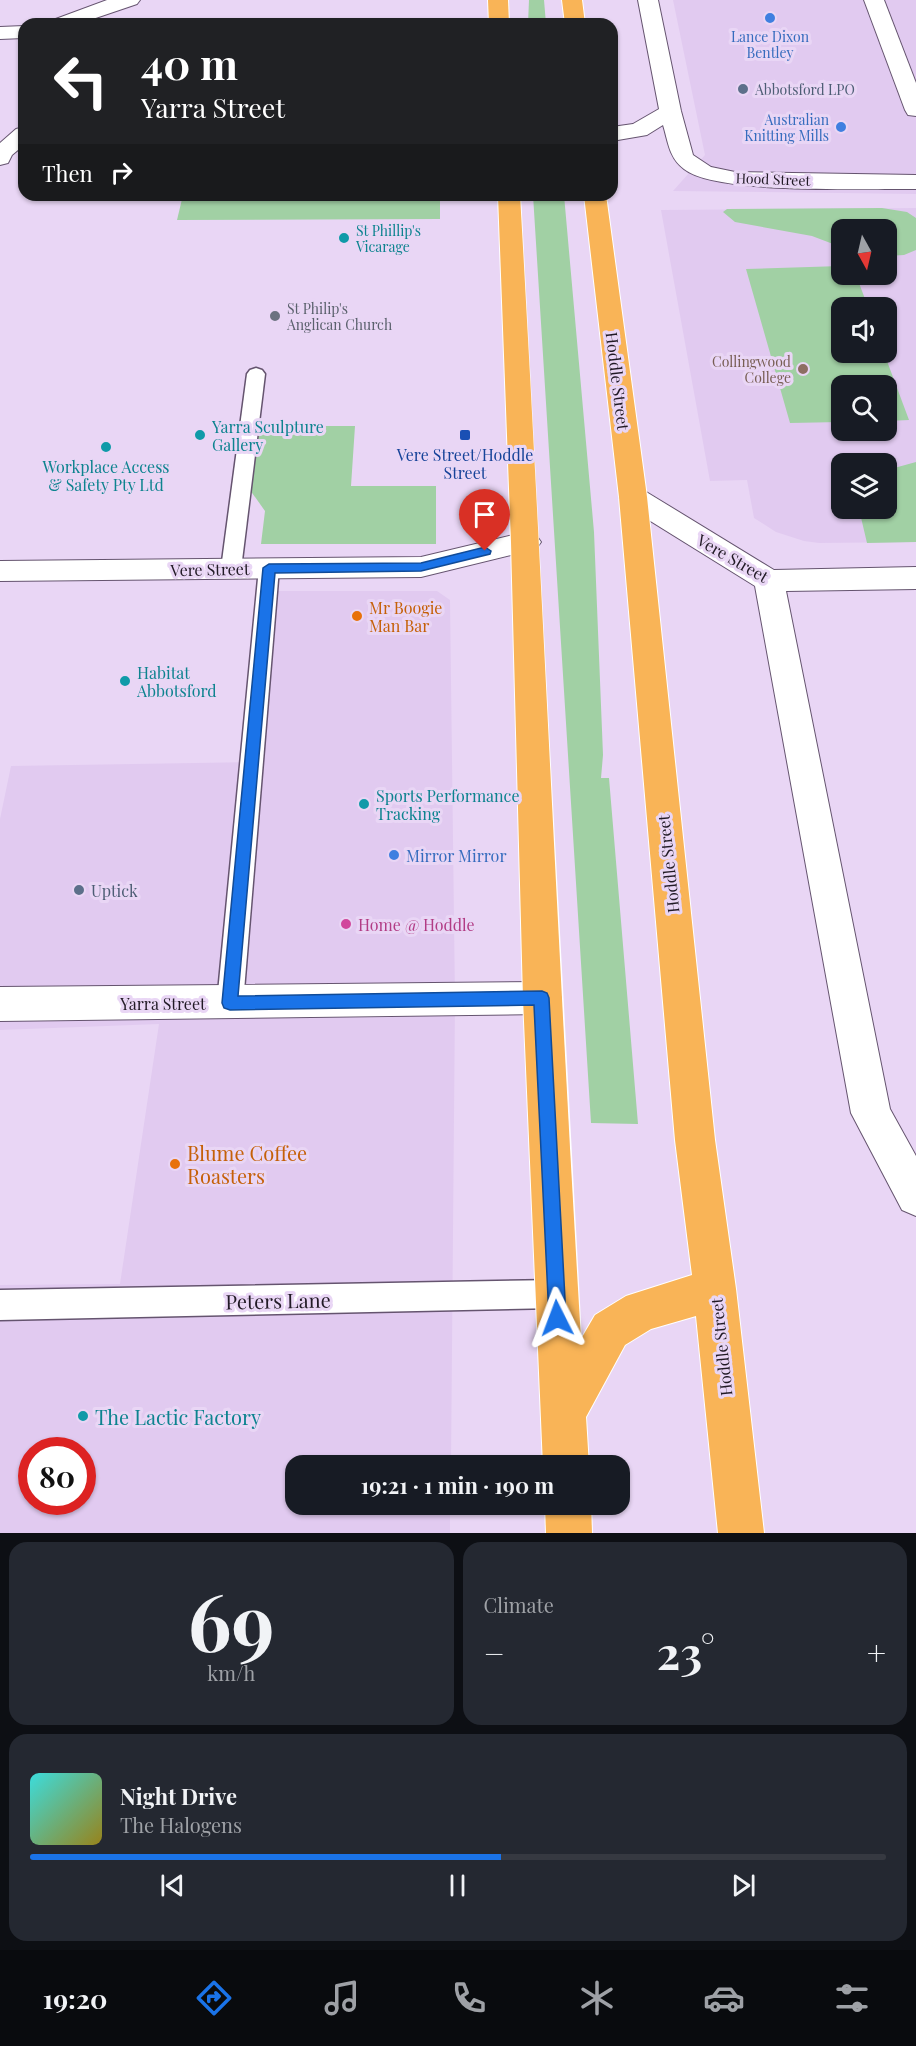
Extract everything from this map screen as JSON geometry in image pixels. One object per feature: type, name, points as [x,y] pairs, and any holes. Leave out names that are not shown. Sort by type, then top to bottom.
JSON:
[{"type":"highway","points":[[498,0],[499,18]]},
{"type":"highway","points":[[572,0],[574,18]]},
{"type":"highway","points":[[509,201],[526,542],[542,998],[565,1455]]},
{"type":"highway","name":"Hoddle Street","points":[[596,201],[633,497],[695,1140],[715,1289],[741,1533]]},
{"type":"highway","points":[[563,1414],[610,1330],[641,1311],[715,1289]]},
{"type":"highway","points":[[568,1515],[569,1533]]},
{"type":"street","points":[[76,18],[130,0]]},
{"type":"street","name":"Hood Street","points":[[648,0],[670,111],[683,157],[704,172],[735,179],[916,182]]},
{"type":"street","points":[[874,0],[916,110]]},
{"type":"street","points":[[0,33],[18,32]]},
{"type":"street","points":[[618,133],[639,130],[670,111]]},
{"type":"street","points":[[0,158],[1,153],[18,139]]},
{"type":"street","name":"Vere Street","points":[[633,497],[769,581],[916,578]]},
{"type":"street","name":"Vere Street","points":[[0,571],[421,567],[526,542]]},
{"type":"street","points":[[769,581],[871,1113],[916,1196]]},
{"type":"street","name":"Yarra Street","points":[[0,1004],[542,998]]},
{"type":"lane","points":[[231,569],[256,374]]},
{"type":"lane","points":[[230,1003],[269,568]]},
{"type":"lane","name":"Peters Lane","points":[[0,1305],[556,1294]]},
{"type":"shaded area","points":[[673,0],[916,0],[916,194],[673,191],[705,155]]},
{"type":"shaded area","name":"Collingwood College","points":[[916,208],[916,542],[819,543],[804,541],[776,532],[754,518],[747,480],[710,481],[661,210]]},
{"type":"shaded area","points":[[271,591],[437,591],[450,600],[455,1000],[451,1455],[285,1455],[285,1515],[450,1515],[450,1533],[0,1533],[0,1285],[120,1284],[159,1024],[0,1030],[0,819],[11,766],[256,762]]},
{"type":"green space","points":[[529,0],[544,0],[546,18],[528,18]]},
{"type":"green space","points":[[182,201],[440,201],[440,219],[177,220]]},
{"type":"green space","points":[[533,201],[565,201],[594,532],[603,755],[601,778],[609,778],[638,1124],[591,1123]]},
{"type":"green space","points":[[882,208],[907,212],[916,218],[916,250],[897,255],[897,219],[831,219],[831,243],[812,236],[735,222],[723,212],[727,209]]},
{"type":"green space","points":[[831,266],[831,285],[860,285],[864,297],[831,297],[831,363],[888,363],[892,375],[831,375],[831,422],[790,423],[746,269]]},
{"type":"green space","points":[[897,388],[909,420],[897,421]]},
{"type":"green space","points":[[304,426],[355,426],[351,486],[436,486],[436,544],[261,544],[265,511],[250,490],[258,429],[304,429]]},
{"type":"green space","points":[[916,462],[916,542],[867,543],[861,519],[897,519],[897,467]]},
{"type":"place","name":"Lance Dixon Bentley","points":[[770,18]]},
{"type":"place","name":"Abbotsford LPO","points":[[743,89]]},
{"type":"place","name":"Australian Knitting Mills","points":[[841,127]]},
{"type":"place","name":"St Phillip's Vicarage","points":[[344,238]]},
{"type":"place","name":"St Philip's Anglican Church","points":[[275,316]]},
{"type":"place","name":"Collingwood College","points":[[803,369]]},
{"type":"place","name":"Yarra Sculpture Gallery","points":[[200,435]]},
{"type":"place","name":"Vere Street/Hoddle Street","points":[[465,435]]},
{"type":"place","name":"Workplace Access & Safety Pty Ltd","points":[[106,447]]},
{"type":"place","name":"Mr Boogie Man Bar","points":[[357,616]]},
{"type":"place","name":"Habitat Abbotsford","points":[[125,681]]},
{"type":"place","name":"Sports Performance Tracking","points":[[364,804]]},
{"type":"place","name":"Mirror Mirror","points":[[394,855]]},
{"type":"place","name":"Uptick","points":[[79,890]]},
{"type":"place","name":"Home @ Hoddle","points":[[346,924]]},
{"type":"place","name":"Blume Coffee Roasters","points":[[175,1164]]},
{"type":"place","name":"The Lactic Factory","points":[[83,1416]]},
{"type":"route","points":[[485,551],[421,567],[269,568],[230,1003],[542,998],[557,1318]]}]
